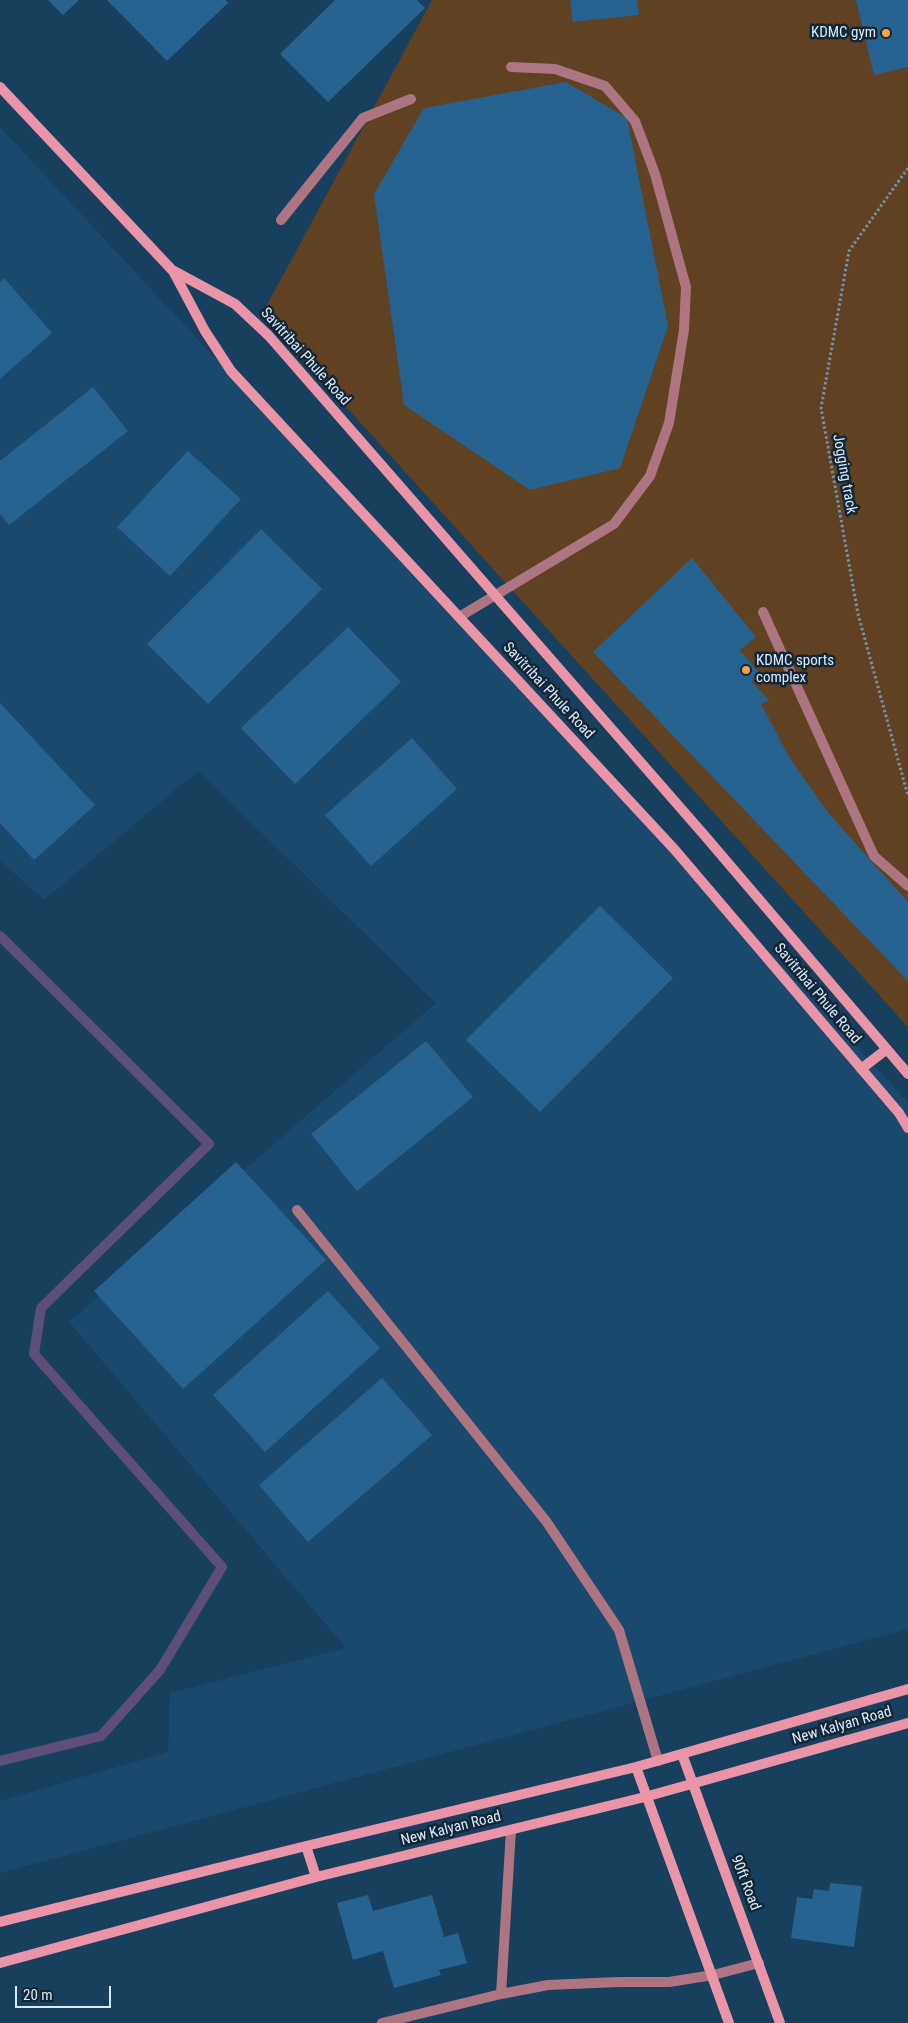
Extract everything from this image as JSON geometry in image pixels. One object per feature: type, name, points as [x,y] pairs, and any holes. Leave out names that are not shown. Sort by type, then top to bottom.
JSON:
[{"type":"street","points":[[459,617],[614,524],[650,476],[669,423],[684,330],[686,287],[655,174],[635,121],[606,86],[556,69],[511,66]]},
{"type":"street","name":"Savitribai Phule Road","points":[[0,87],[173,270],[205,331],[231,370],[675,850],[899,1112],[908,1128]]},
{"type":"street","points":[[281,220],[363,118],[411,99]]},
{"type":"street","name":"Savitribai Phule Road","points":[[173,270],[236,304],[269,336],[712,844],[908,1074]]},
{"type":"street","points":[[763,612],[874,856],[908,886]]},
{"type":"street","points":[[861,1069],[887,1049]]},
{"type":"street","points":[[297,1210],[546,1521],[619,1630],[658,1761]]},
{"type":"street","name":"New Kalyan Road","points":[[0,1922],[636,1767],[908,1689]]},
{"type":"street","name":"New Kalyan Road","points":[[0,1963],[316,1877],[645,1797],[908,1723]]},
{"type":"street","name":"90ft Road","points":[[682,1754],[691,1784],[780,2023]]},
{"type":"street","points":[[636,1767],[645,1797],[729,2023]]},
{"type":"street","points":[[501,1994],[511,1830]]},
{"type":"street","points":[[306,1846],[316,1877]]},
{"type":"street","points":[[382,2023],[501,1994],[548,1985],[669,1982],[712,1976],[759,1963]]},
{"type":"path","name":"Jogging track","points":[[908,168],[849,251],[821,408],[858,614],[908,796]]},
{"type":"shaded area","name":"KDMC sports complex","points":[[432,0],[908,0],[908,1027],[262,314]]},
{"type":"shaded area","points":[[0,127],[908,1102],[908,1629],[0,1873],[0,1801],[168,1752],[170,1693],[346,1648],[69,1322],[436,1003],[198,771],[44,900],[0,860]]},
{"type":"building","points":[[48,0],[79,0],[63,15]]},
{"type":"building","points":[[107,0],[226,0],[228,3],[167,61]]},
{"type":"building","points":[[335,0],[417,0],[425,8],[328,102],[280,54]]},
{"type":"building","points":[[570,0],[637,0],[639,15],[573,22]]},
{"type":"building","name":"KDMC gym","points":[[856,0],[908,0],[908,67],[874,75]]},
{"type":"building","points":[[566,82],[627,118],[668,326],[620,468],[530,490],[404,405],[374,194],[424,108]]},
{"type":"building","points":[[4,278],[52,333],[0,379],[0,282]]},
{"type":"building","points":[[93,387],[128,431],[9,525],[0,514],[0,461]]},
{"type":"building","points":[[188,451],[241,499],[170,576],[117,527]]},
{"type":"building","points":[[261,529],[322,589],[208,704],[147,644]]},
{"type":"building","points":[[692,558],[756,637],[740,650],[761,675],[751,681],[769,700],[761,704],[791,760],[829,814],[908,902],[908,981],[593,652]]},
{"type":"building","points":[[348,627],[401,682],[295,784],[241,728]]},
{"type":"building","points":[[0,703],[95,805],[34,860],[0,823]]},
{"type":"building","points":[[412,738],[457,789],[371,866],[325,815]]},
{"type":"building","points":[[600,906],[673,978],[540,1112],[466,1040]]},
{"type":"building","points":[[426,1041],[473,1097],[357,1191],[311,1134]]},
{"type":"building","points":[[236,1162],[326,1260],[183,1389],[94,1291]]},
{"type":"building","points":[[328,1291],[380,1348],[265,1452],[213,1395]]},
{"type":"building","points":[[382,1378],[432,1435],[308,1542],[259,1485]]},
{"type":"building","points":[[830,1883],[862,1886],[854,1947],[791,1938],[797,1897],[812,1899],[814,1889],[829,1891]]},
{"type":"building","points":[[368,1895],[373,1911],[432,1895],[444,1937],[458,1933],[467,1963],[439,1970],[441,1975],[394,1988],[383,1951],[353,1960],[337,1903]]},
{"type":"waterway","points":[[0,936],[209,1144],[41,1308],[34,1354],[222,1567],[160,1670],[101,1736],[0,1761]]},
{"type":"place","name":"KDMC gym","points":[[886,33]]},
{"type":"place","name":"KDMC sports complex","points":[[746,670]]}]
